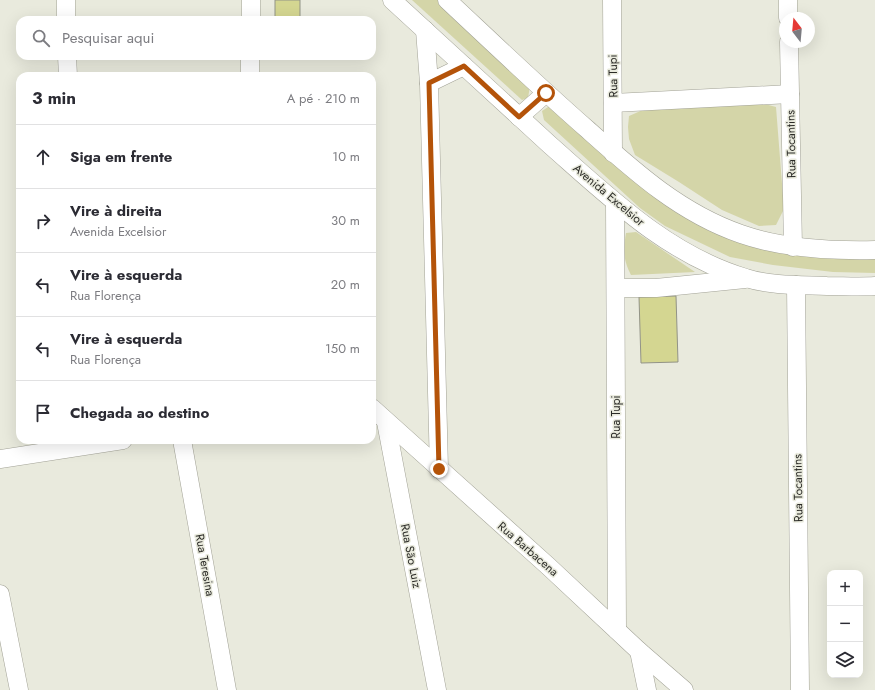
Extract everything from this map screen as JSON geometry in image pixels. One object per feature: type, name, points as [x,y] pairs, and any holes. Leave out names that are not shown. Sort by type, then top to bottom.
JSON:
[{"type":"street","points":[[66,0],[66,16]]},
{"type":"street","points":[[250,16],[251,0]]},
{"type":"street","name":"Avenida Excelsior","points":[[392,0],[615,203],[647,228],[674,245],[706,262],[746,278],[768,283],[796,285],[875,286]]},
{"type":"street","points":[[447,0],[546,93],[613,152],[658,190],[684,208],[710,222],[740,234],[761,240],[793,247],[875,250]]},
{"type":"street","name":"Rua Tupi","points":[[612,0],[613,152]]},
{"type":"street","points":[[788,0],[788,12]]},
{"type":"street","points":[[425,30],[429,83],[439,469]]},
{"type":"street","name":"Rua Tocantins","points":[[789,48],[793,247]]},
{"type":"street","points":[[67,60],[68,72]]},
{"type":"street","points":[[250,60],[250,72]]},
{"type":"street","points":[[429,83],[464,66]]},
{"type":"street","points":[[519,117],[546,93]]},
{"type":"street","points":[[613,103],[790,94]]},
{"type":"street","name":"Rua Tupi","points":[[615,203],[617,630]]},
{"type":"street","points":[[616,288],[663,287],[746,278]]},
{"type":"street","name":"Rua Tocantins","points":[[796,285],[800,690]]},
{"type":"street","name":"Rua Barbacena","points":[[376,412],[617,630],[639,652],[684,690]]},
{"type":"street","name":"Rua São Luiz","points":[[386,422],[437,690]]},
{"type":"street","points":[[0,459],[97,444]]},
{"type":"street","name":"Rua Teresina","points":[[183,444],[227,690]]},
{"type":"street","points":[[0,594],[19,690]]},
{"type":"street","points":[[639,652],[647,690]]},
{"type":"green space","points":[[412,0],[438,0],[530,86],[528,98],[522,100]]},
{"type":"green space","points":[[761,103],[776,107],[784,209],[776,225],[759,226],[722,210],[635,155],[629,139],[629,116],[645,109]]},
{"type":"green space","points":[[551,105],[738,240],[875,254],[875,273],[833,272],[773,265],[730,257],[665,226],[640,208],[544,120],[542,111]]},
{"type":"green space","points":[[636,232],[695,272],[631,275],[625,259],[625,239],[626,233]]},
{"type":"building","points":[[275,0],[300,0],[300,16],[275,16]]},
{"type":"building","points":[[676,296],[678,362],[641,363],[639,297]]},
{"type":"route","points":[[439,469],[429,83],[464,66],[519,117],[546,93]]}]
